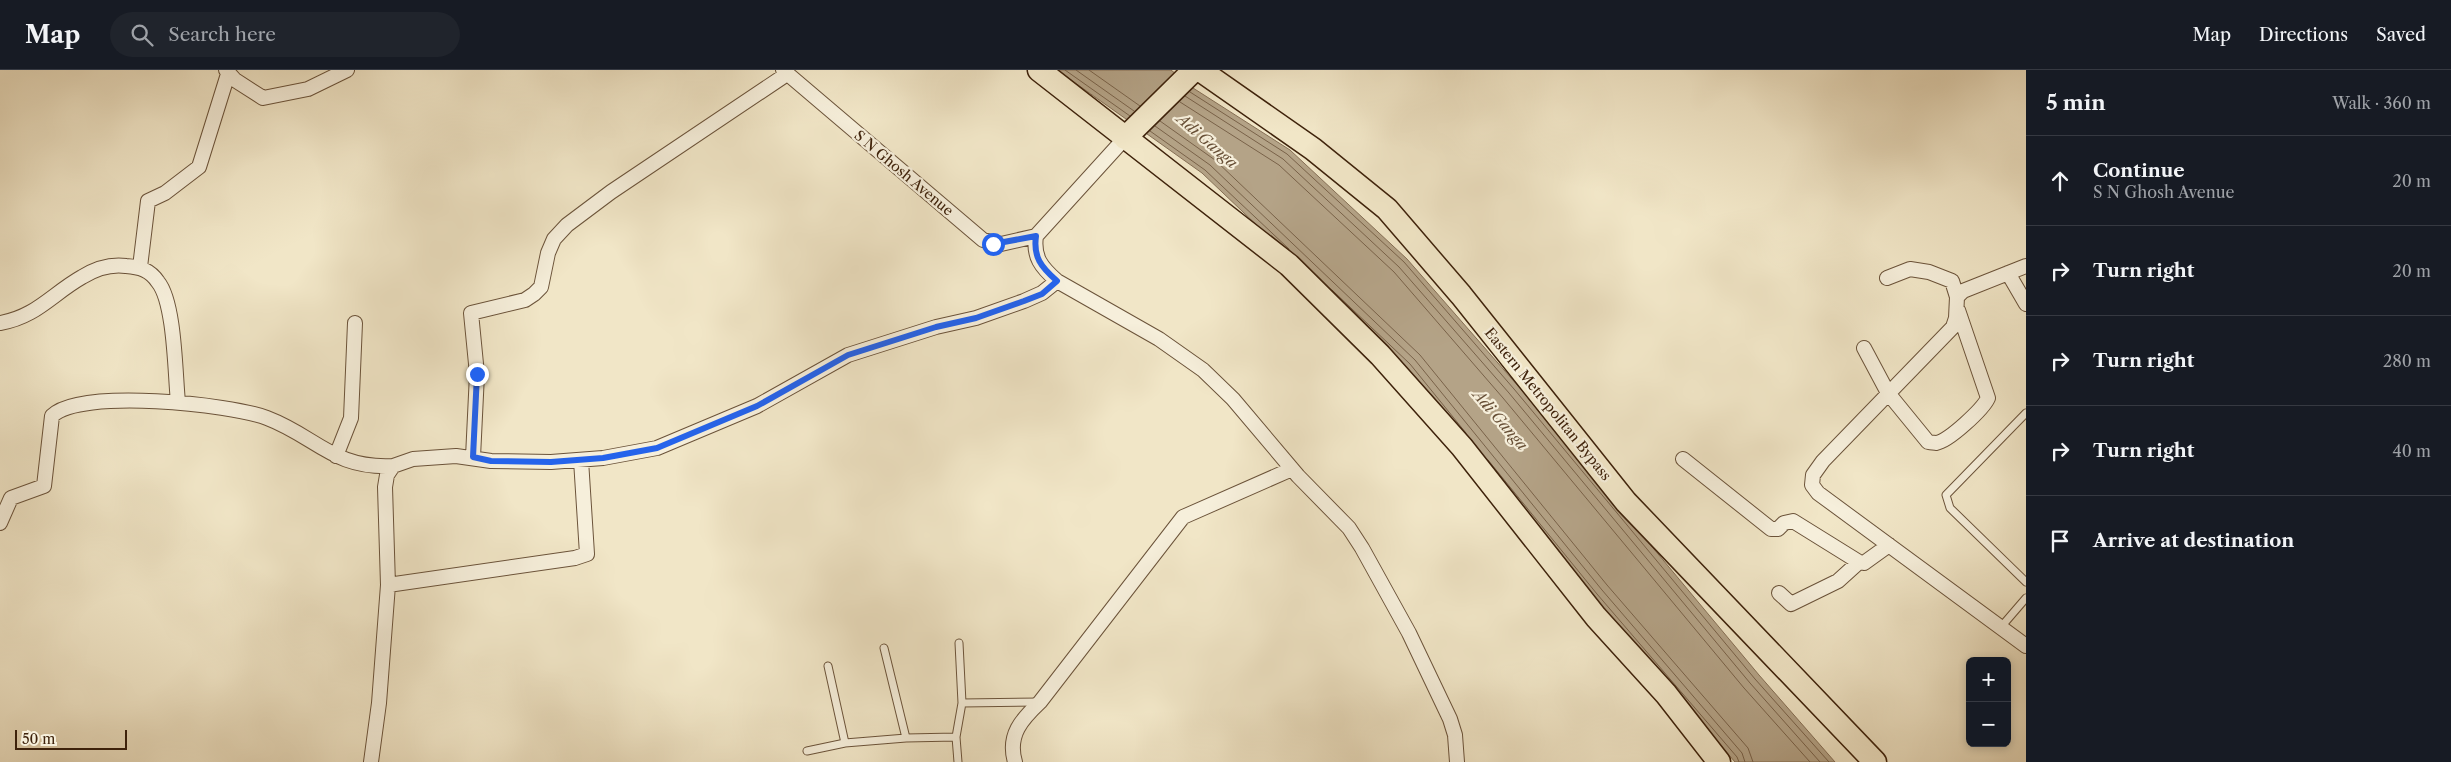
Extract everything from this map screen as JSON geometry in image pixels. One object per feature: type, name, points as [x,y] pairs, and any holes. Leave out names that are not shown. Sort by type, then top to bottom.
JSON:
[{"type":"main road","points":[[1040,70],[1289,265],[1380,355],[1462,448],[1596,617],[1666,694],[1711,760]]},
{"type":"main road","points":[[1125,138],[1194,70]]},
{"type":"main road","name":"Eastern Metropolitan Bypass","points":[[1200,70],[1313,149],[1387,209],[1461,295],[1626,502],[1875,762]]},
{"type":"street","points":[[140,267],[148,201],[165,193],[199,168],[227,72],[263,98],[308,89],[347,70]]},
{"type":"street","points":[[473,457],[477,374],[471,313],[525,300],[534,294],[541,287],[548,253],[554,239],[567,225],[611,192],[785,72]]},
{"type":"street","name":"S N Ghosh Avenue","points":[[785,72],[983,240],[1001,244],[1036,236]]},
{"type":"street","points":[[1125,138],[1036,236],[1034,249],[1036,258],[1044,270],[1057,281],[1159,339],[1203,370],[1233,399],[1292,469],[1349,528],[1409,633],[1450,719],[1455,735],[1457,762]]},
{"type":"street","points":[[0,323],[18,320],[33,313],[81,277],[99,269],[121,265],[140,267],[159,282],[164,292],[172,335],[178,402]]},
{"type":"street","points":[[2026,266],[1979,283],[1963,292],[1957,301],[1956,318],[1953,327],[1822,461],[1813,476],[1812,485],[1818,493],[2026,646]]},
{"type":"street","points":[[1864,348],[1888,393],[1928,442],[1936,443],[1945,439],[1984,406],[1988,398],[1952,281],[1929,272],[1910,269],[1887,278]]},
{"type":"street","points":[[2008,273],[2026,304]]},
{"type":"street","points":[[0,523],[11,498],[44,486],[49,425],[52,416],[58,410],[72,405],[97,402],[178,402],[267,418],[336,456],[351,463],[363,465],[393,466],[430,457],[473,457],[491,461],[521,463],[581,460],[657,448],[757,406],[848,355],[936,327],[976,318],[1042,294],[1057,281]]},
{"type":"street","points":[[336,456],[351,418],[355,323]]},
{"type":"street","points":[[1683,459],[1771,529],[1778,529],[1784,523],[1793,521],[1859,562],[1868,562],[1889,545]]},
{"type":"street","points":[[388,584],[575,558],[587,554],[581,460]]},
{"type":"street","points":[[371,762],[388,584],[385,487],[387,475],[393,466]]},
{"type":"street","points":[[1015,762],[1013,737],[1021,720],[1040,702],[1183,517],[1292,469]]},
{"type":"street","points":[[1779,594],[1791,604],[1838,581],[1859,562]]},
{"type":"lane","points":[[2026,413],[1946,495],[1950,508],[2026,582]]},
{"type":"lane","points":[[2000,628],[2026,598]]},
{"type":"lane","points":[[958,762],[956,737],[962,703],[959,643]]},
{"type":"lane","points":[[884,648],[906,738]]},
{"type":"lane","points":[[828,666],[845,743]]},
{"type":"lane","points":[[962,703],[1040,702]]},
{"type":"lane","points":[[807,751],[845,743],[906,738],[956,737]]},
{"type":"water","name":"Adi Ganga","points":[[1057,70],[1171,70],[1193,88],[1290,150],[1407,259],[1518,386],[1759,675],[1835,762],[1735,762],[1593,597],[1407,368],[1202,173]]},
{"type":"route","points":[[477,374],[473,457],[491,461],[521,463],[551,462],[603,458],[657,448],[757,406],[848,355],[936,327],[976,318],[1042,294],[1057,281],[1044,270],[1036,258],[1034,249],[1036,236],[993,244]]}]
